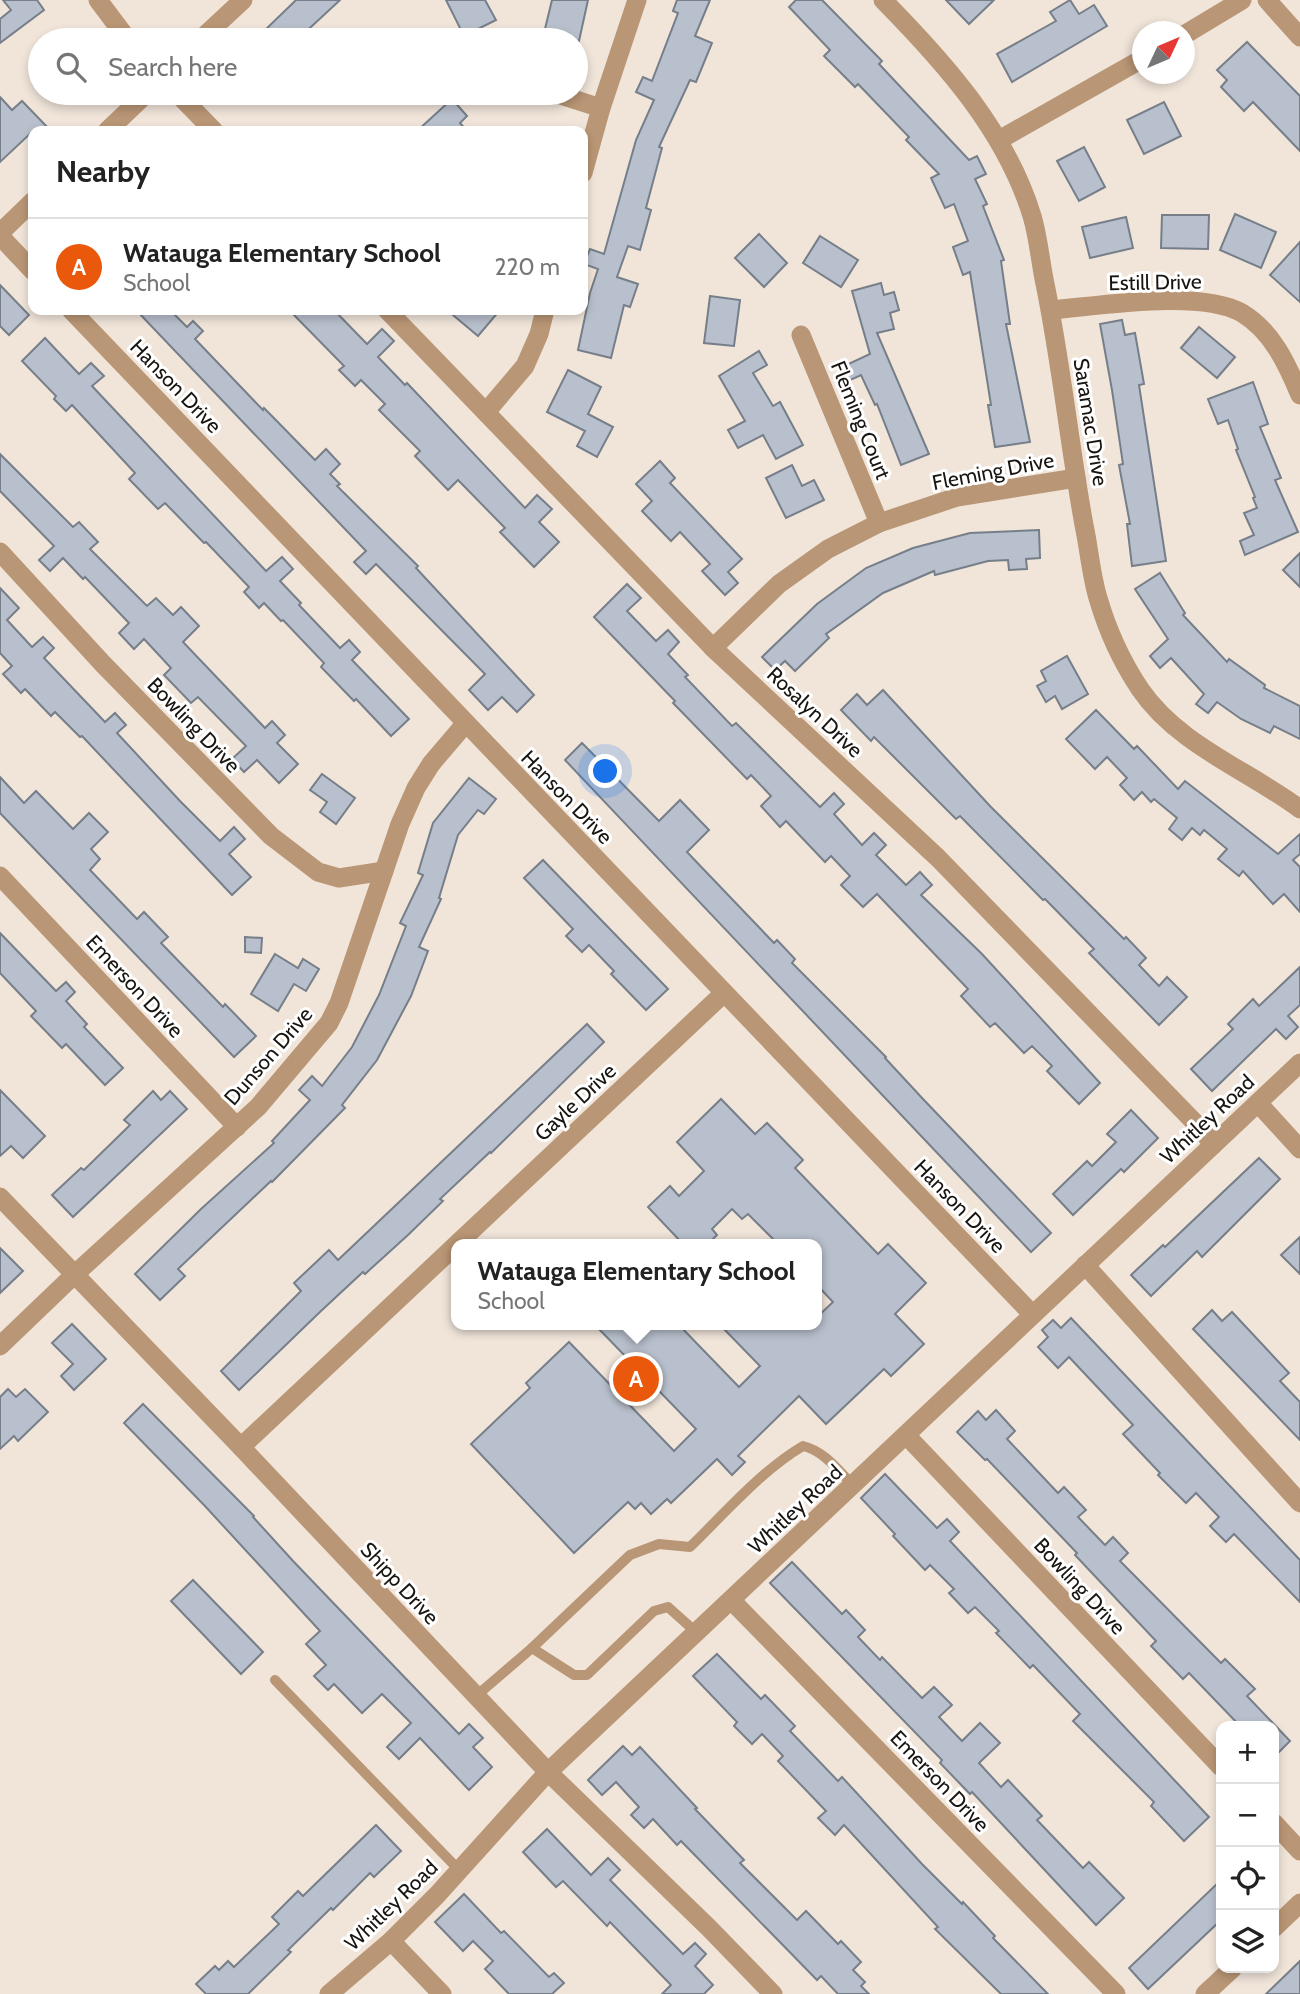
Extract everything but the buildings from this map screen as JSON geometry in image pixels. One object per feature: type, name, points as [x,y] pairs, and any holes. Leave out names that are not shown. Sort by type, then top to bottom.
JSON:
[{"type":"street","points":[[98,0],[119,28]]},
{"type":"street","points":[[213,28],[243,0]]},
{"type":"street","points":[[588,155],[637,0]]},
{"type":"street","name":"Saramac Drive","points":[[883,0],[966,93],[999,140],[1032,217],[1051,310],[1097,597],[1122,658],[1142,691],[1172,724],[1231,766],[1277,792],[1300,809]]},
{"type":"street","points":[[1195,29],[1242,0]]},
{"type":"street","points":[[1267,0],[1300,37]]},
{"type":"street","points":[[999,140],[1132,65]]},
{"type":"street","points":[[588,104],[601,108]]},
{"type":"street","points":[[112,126],[134,105]]},
{"type":"street","points":[[189,105],[209,126]]},
{"type":"street","points":[[28,206],[0,235],[28,266]]},
{"type":"street","name":"Estill Drive","points":[[1051,310],[1181,299],[1216,303],[1242,313],[1267,335],[1285,359],[1300,395]]},
{"type":"street","name":"Hanson Drive","points":[[76,315],[1032,1314]]},
{"type":"street","name":"Rosalyn Drive","points":[[392,315],[713,648],[938,858],[1213,1144]]},
{"type":"street","points":[[486,412],[525,366],[544,315]]},
{"type":"street","name":"Fleming Court","points":[[801,335],[879,523]]},
{"type":"street","name":"Fleming Drive","points":[[713,648],[779,584],[828,549],[879,523],[957,497],[1076,478]]},
{"type":"street","name":"Bowling Drive","points":[[0,552],[103,664],[271,836],[318,872],[339,878],[384,871]]},
{"type":"street","name":"Dunson Drive","points":[[0,1346],[258,1107],[329,1023],[340,1003],[400,824],[416,788],[431,764],[465,723]]},
{"type":"street","name":"Emerson Drive","points":[[0,876],[237,1127]]},
{"type":"street","name":"Gayle Drive","points":[[462,1239],[724,993]]},
{"type":"street","name":"Whitley Road","points":[[329,1994],[391,1941],[548,1772],[1300,1063]]},
{"type":"street","points":[[1258,1102],[1300,1149]]},
{"type":"street","name":"Shipp Drive","points":[[0,1197],[548,1772],[773,1994]]},
{"type":"street","name":"Gayle Drive","points":[[241,1447],[451,1250]]},
{"type":"street","points":[[1086,1265],[1300,1503]]},
{"type":"street","name":"Bowling Drive","points":[[906,1435],[1216,1763]]},
{"type":"street","name":"Emerson Drive","points":[[732,1601],[1116,1994]]},
{"type":"street","points":[[1279,1828],[1300,1850]]},
{"type":"street","points":[[1279,1923],[1300,1903]]},
{"type":"street","points":[[391,1941],[442,1994]]},
{"type":"street","points":[[1205,1994],[1228,1973]]},
{"type":"lane","points":[[476,1696],[532,1648],[630,1555],[659,1544],[690,1547],[749,1490],[791,1453],[803,1446],[814,1448],[853,1485]]},
{"type":"lane","points":[[532,1648],[574,1675],[587,1675],[654,1611],[668,1607],[697,1633]]},
{"type":"lane","points":[[275,1680],[459,1870]]},
{"type":"place","name":"Watauga Elementary School","points":[[636,1379]]}]
